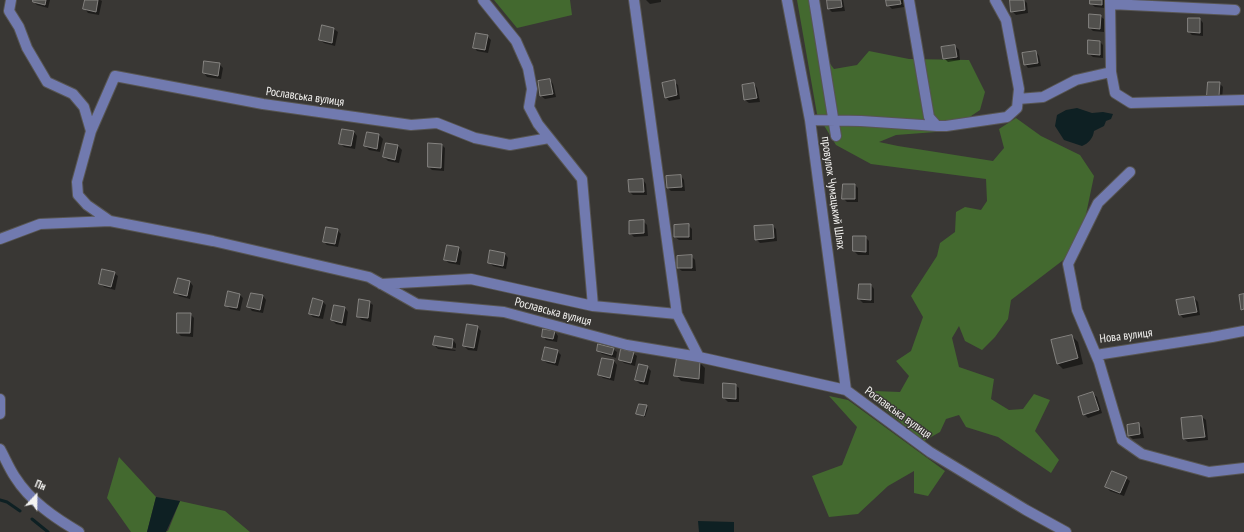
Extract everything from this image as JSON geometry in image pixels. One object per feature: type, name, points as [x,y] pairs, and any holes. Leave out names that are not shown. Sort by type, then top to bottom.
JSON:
[{"type":"street","points":[[11,0],[9,11],[19,27],[27,48],[46,82],[73,94],[84,107],[91,130]]},
{"type":"street","name":"Рославська вулиця","points":[[483,0],[516,41],[528,68],[532,89],[529,107],[538,124],[582,179],[593,306]]},
{"type":"street","points":[[634,0],[677,314],[699,356]]},
{"type":"street","name":"провулок Чумацький Шлях","points":[[787,0],[810,120],[846,390]]},
{"type":"street","points":[[814,0],[836,136]]},
{"type":"street","points":[[909,0],[929,117],[937,126]]},
{"type":"street","points":[[810,120],[946,126],[1007,117],[1017,108],[1019,90],[1006,20],[995,0]]},
{"type":"street","points":[[1235,10],[1110,2],[1111,72],[1115,93],[1131,103],[1244,100]]},
{"type":"street","points":[[1018,99],[1043,97],[1076,80],[1111,72]]},
{"type":"street","name":"Рославська вулиця","points":[[110,221],[88,205],[78,195],[77,182],[91,130],[115,76],[263,104],[411,124],[437,123],[475,138],[510,145],[548,138]]},
{"type":"street","name":"Нова вулиця","points":[[1130,172],[1098,203],[1068,264],[1077,310],[1096,355],[1244,331]]},
{"type":"street","name":"Рославська вулиця","points":[[0,240],[40,224],[110,221],[220,242],[369,277],[417,304],[504,312],[627,345],[699,356],[846,390],[930,452],[1026,510],[1066,532]]},
{"type":"street","name":"Рославська вулиця","points":[[381,284],[471,280],[593,306],[677,314]]},
{"type":"street","points":[[1096,355],[1122,440],[1142,454],[1209,472],[1244,468]]},
{"type":"street","points":[[0,399],[0,414]]},
{"type":"street","points":[[0,449],[15,478],[36,503],[63,523],[79,532]]},
{"type":"green space","points":[[494,0],[570,0],[572,15],[517,28]]},
{"type":"green space","points":[[797,0],[811,0],[816,45],[834,69],[857,65],[869,51],[909,59],[969,60],[985,92],[980,110],[949,131],[896,135],[879,142],[993,161],[1004,148],[999,129],[1016,118],[1041,136],[1080,155],[1094,176],[1079,248],[1011,300],[1008,319],[995,337],[982,350],[965,341],[959,326],[952,338],[959,367],[994,379],[991,399],[1009,410],[1023,409],[1034,394],[1050,400],[1035,431],[1059,460],[1051,473],[998,437],[966,427],[959,415],[946,419],[940,432],[924,441],[869,397],[874,391],[900,392],[909,376],[896,361],[911,351],[923,317],[911,296],[937,256],[940,243],[955,232],[956,212],[965,207],[981,210],[987,201],[986,179],[871,164],[836,145],[817,114]]},
{"type":"green space","points":[[829,396],[848,400],[945,471],[928,496],[914,493],[914,471],[888,486],[858,514],[829,517],[812,476],[842,465],[857,427]]},
{"type":"green space","points":[[119,457],[156,497],[147,532],[131,532],[107,498]]},
{"type":"green space","points":[[180,501],[225,511],[250,532],[163,532],[168,531]]},
{"type":"shaded area","points":[[1077,108],[1092,113],[1103,112],[1113,114],[1111,119],[1106,121],[1104,126],[1094,131],[1090,140],[1082,146],[1064,140],[1055,126],[1057,115],[1066,110]]},
{"type":"shaded area","points":[[156,497],[180,501],[166,532],[147,532]]},
{"type":"shaded area","points":[[698,521],[734,522],[734,532],[699,532]]},
{"type":"building","points":[[33,0],[46,0],[45,5],[33,2]]},
{"type":"building","points":[[85,0],[98,0],[96,12],[83,9]]},
{"type":"building","points":[[827,0],[841,0],[842,7],[828,9]]},
{"type":"building","points":[[886,0],[900,0],[901,4],[887,6]]},
{"type":"building","points":[[1010,0],[1024,0],[1025,10],[1011,12]]},
{"type":"building","points":[[1090,0],[1102,0],[1102,5],[1090,4]]},
{"type":"building","points":[[1089,14],[1101,15],[1100,29],[1089,28]]},
{"type":"building","points":[[1188,18],[1200,18],[1200,33],[1188,32]]},
{"type":"building","points":[[322,25],[334,28],[332,43],[319,40]]},
{"type":"building","points":[[476,33],[488,35],[485,50],[473,48]]},
{"type":"building","points":[[1088,40],[1100,41],[1100,55],[1088,54]]},
{"type":"building","points":[[955,45],[957,57],[943,59],[941,47]]},
{"type":"building","points":[[1036,51],[1038,63],[1024,65],[1022,53]]},
{"type":"building","points":[[204,61],[220,63],[218,76],[203,73]]},
{"type":"building","points":[[550,79],[553,94],[540,96],[538,81]]},
{"type":"building","points":[[675,80],[677,95],[665,98],[662,83]]},
{"type":"building","points":[[1208,82],[1220,82],[1219,96],[1207,96]]},
{"type":"building","points":[[754,83],[757,98],[744,100],[742,85]]},
{"type":"building","points":[[342,129],[354,131],[351,146],[339,144]]},
{"type":"building","points":[[367,132],[379,134],[377,149],[364,146]]},
{"type":"building","points":[[386,143],[398,145],[395,160],[383,157]]},
{"type":"building","points":[[428,143],[442,144],[441,168],[428,167]]},
{"type":"building","points":[[681,175],[682,187],[667,188],[666,176]]},
{"type":"building","points":[[643,179],[644,192],[629,192],[628,180]]},
{"type":"building","points":[[843,184],[855,184],[855,199],[842,199]]},
{"type":"building","points":[[644,220],[644,233],[629,234],[629,221]]},
{"type":"building","points":[[689,224],[689,237],[674,237],[674,225]]},
{"type":"building","points":[[773,225],[774,238],[755,240],[754,226]]},
{"type":"building","points":[[326,227],[338,229],[335,244],[323,242]]},
{"type":"building","points":[[853,236],[866,236],[866,252],[853,251]]},
{"type":"building","points":[[447,245],[459,247],[456,262],[444,260]]},
{"type":"building","points":[[490,250],[505,253],[503,266],[488,263]]},
{"type":"building","points":[[692,255],[692,268],[677,268],[677,256]]},
{"type":"building","points":[[102,269],[115,272],[111,287],[99,284]]},
{"type":"building","points":[[178,278],[190,281],[187,296],[174,293]]},
{"type":"building","points":[[859,284],[871,284],[871,300],[858,299]]},
{"type":"building","points":[[228,291],[240,294],[237,308],[225,306]]},
{"type":"building","points":[[251,293],[263,295],[260,310],[247,307]]},
{"type":"building","points":[[1244,294],[1244,309],[1241,310],[1239,295]]},
{"type":"building","points":[[1194,297],[1197,312],[1179,315],[1176,300]]},
{"type":"building","points":[[313,298],[323,301],[319,316],[309,314]]},
{"type":"building","points":[[359,299],[370,301],[368,318],[357,317]]},
{"type":"building","points":[[334,305],[345,307],[342,323],[331,320]]},
{"type":"building","points":[[177,313],[191,313],[190,333],[177,333]]},
{"type":"building","points":[[467,324],[478,326],[474,348],[463,346]]},
{"type":"building","points":[[543,329],[555,331],[553,339],[542,337]]},
{"type":"building","points":[[1072,335],[1078,358],[1057,364],[1051,340]]},
{"type":"building","points":[[435,336],[453,339],[452,348],[433,345]]},
{"type":"building","points":[[598,344],[614,348],[612,355],[597,351]]},
{"type":"building","points":[[545,347],[558,350],[555,363],[542,360]]},
{"type":"building","points":[[621,349],[634,352],[631,363],[619,360]]},
{"type":"building","points":[[602,358],[614,360],[610,378],[598,375]]},
{"type":"building","points":[[677,358],[700,361],[699,379],[674,376]]},
{"type":"building","points":[[639,364],[648,366],[644,382],[635,380]]},
{"type":"building","points":[[723,383],[736,384],[736,399],[723,398]]},
{"type":"building","points":[[1093,392],[1099,410],[1083,415],[1078,397]]},
{"type":"building","points":[[639,404],[647,405],[644,416],[636,414]]},
{"type":"building","points":[[1202,416],[1205,437],[1183,439],[1181,418]]},
{"type":"building","points":[[1139,423],[1140,434],[1128,436],[1127,425]]},
{"type":"building","points":[[1112,471],[1127,477],[1120,493],[1105,487]]},
{"type":"waterway","points":[[0,500],[7,502],[20,511]]},
{"type":"waterway","points":[[32,519],[48,532]]}]
